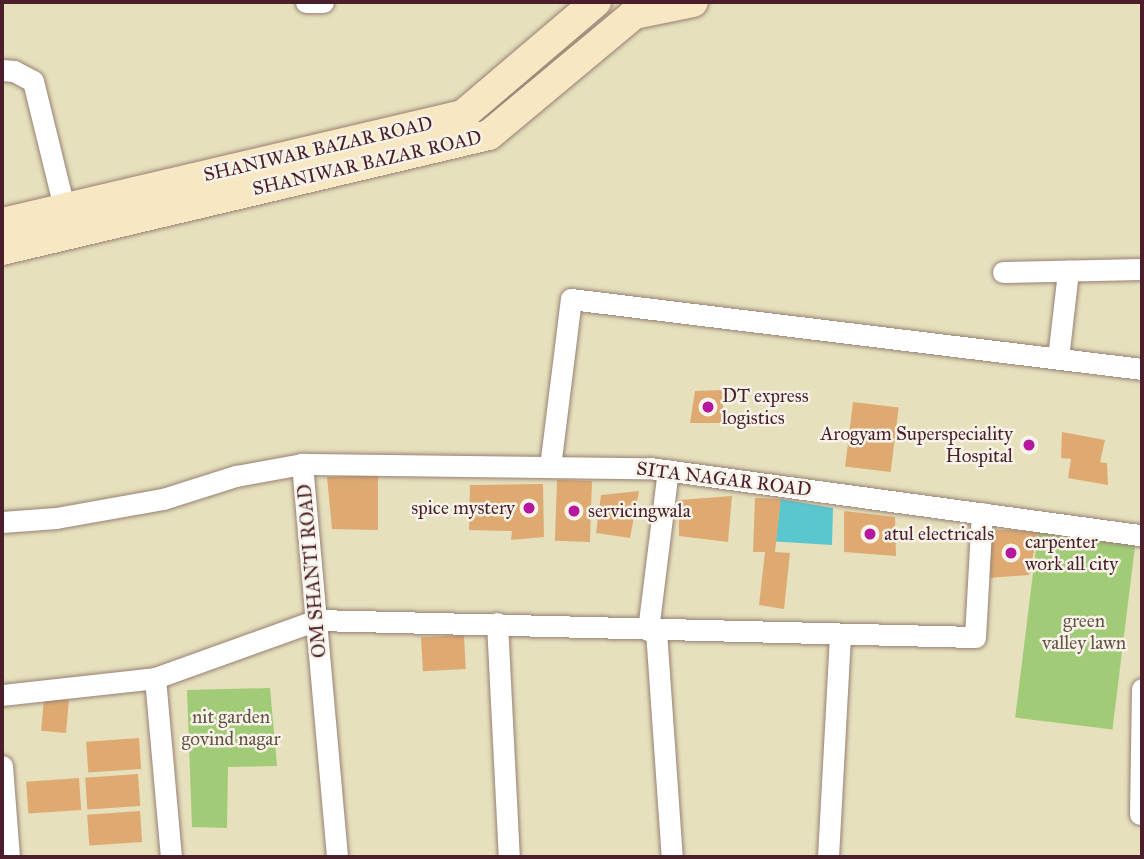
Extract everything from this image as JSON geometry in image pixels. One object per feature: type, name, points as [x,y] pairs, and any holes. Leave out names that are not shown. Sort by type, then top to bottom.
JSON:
[{"type":"main road","name":"SHANIWAR BAZAR ROAD","points":[[2,250],[67,221],[463,115],[596,2]]},
{"type":"main road","name":"SHANIWAR BAZAR ROAD","points":[[2,223],[67,221],[489,135],[634,14],[693,2]]},
{"type":"street","points":[[306,2],[323,2]]},
{"type":"street","points":[[2,70],[14,71],[33,80],[67,221]]},
{"type":"street","points":[[1003,272],[1142,269]]},
{"type":"street","points":[[1058,358],[1068,271]]},
{"type":"street","points":[[550,467],[571,299],[1142,369]]},
{"type":"street","name":"SITA NAGAR ROAD","points":[[302,464],[668,470],[1142,536]]},
{"type":"street","name":"OM SHANTI ROAD","points":[[2,522],[56,518],[163,499],[236,476],[302,464],[337,857]]},
{"type":"street","points":[[668,470],[652,630],[672,857]]},
{"type":"street","points":[[2,695],[155,678],[317,620],[497,623],[840,636],[975,637],[982,513]]},
{"type":"street","points":[[497,623],[509,857]]},
{"type":"street","points":[[828,857],[840,636]]},
{"type":"street","points":[[155,678],[171,857]]},
{"type":"street","points":[[1140,814],[1142,689]]},
{"type":"street","points":[[2,766],[9,857]]},
{"type":"green space","name":"green valley lawn","points":[[1038,532],[1135,544],[1112,730],[1015,718]]},
{"type":"green space","name":"nit garden govind nagar","points":[[270,688],[277,766],[228,767],[227,828],[192,827],[187,690]]},
{"type":"water","points":[[781,499],[833,508],[832,545],[767,541]]},
{"type":"building","name":"DT express logistics","points":[[722,390],[724,423],[690,423],[695,391]]},
{"type":"building","points":[[853,402],[899,408],[891,472],[845,467]]},
{"type":"building","points":[[1062,432],[1105,440],[1100,462],[1107,463],[1108,485],[1068,478],[1071,459],[1061,458]]},
{"type":"building","points":[[378,475],[378,530],[332,529],[327,477]]},
{"type":"building","name":"servicingwala","points":[[557,480],[592,481],[590,542],[555,541]]},
{"type":"building","points":[[543,484],[544,537],[511,540],[512,531],[469,530],[470,485]]},
{"type":"building","points":[[639,491],[630,538],[596,533],[601,495]]},
{"type":"building","points":[[732,496],[728,542],[679,536],[679,500]]},
{"type":"building","points":[[755,498],[781,499],[775,552],[790,553],[784,609],[759,605],[765,552],[753,552]]},
{"type":"building","name":"atul electricals","points":[[844,511],[895,517],[896,556],[844,552]]},
{"type":"building","name":"carpenter work all city","points":[[988,529],[1038,532],[1029,575],[988,578]]},
{"type":"building","points":[[464,635],[466,669],[423,671],[421,637]]},
{"type":"building","points":[[44,698],[69,700],[66,733],[41,731]]},
{"type":"building","points":[[139,738],[141,769],[88,773],[86,742]]},
{"type":"building","points":[[138,774],[140,806],[87,810],[85,778]]},
{"type":"building","points":[[79,778],[81,810],[28,814],[26,782]]},
{"type":"building","points":[[140,811],[142,842],[89,846],[87,815]]},
{"type":"place","name":"DT express logistics","points":[[708,407]]},
{"type":"place","name":"Arogyam Superspeciality Hospital","points":[[1029,445]]},
{"type":"place","name":"spice mystery","points":[[529,508]]},
{"type":"place","name":"servicingwala","points":[[574,511]]},
{"type":"place","name":"atul electricals","points":[[870,534]]},
{"type":"place","name":"carpenter work all city","points":[[1011,553]]}]
